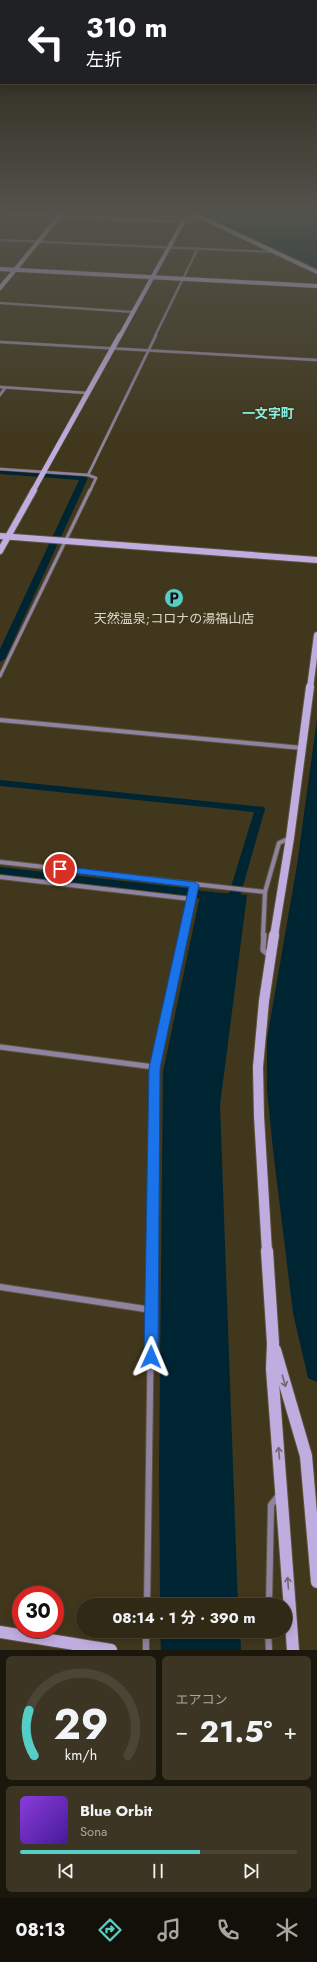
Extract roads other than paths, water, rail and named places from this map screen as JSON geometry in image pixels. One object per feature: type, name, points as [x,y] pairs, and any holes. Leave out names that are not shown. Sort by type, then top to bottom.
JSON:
[{"type":"street","points":[[0,551],[41,474],[145,290]]},
{"type":"street","points":[[88,475],[178,290]]},
{"type":"street","points":[[0,304],[133,312]]},
{"type":"street","points":[[0,342],[317,360]]},
{"type":"street","points":[[0,387],[87,393]]},
{"type":"street","points":[[0,395],[5,388]]},
{"type":"street","points":[[0,469],[41,474],[88,475],[96,478],[63,540],[0,676]]},
{"type":"street","points":[[0,536],[317,560]]},
{"type":"street","points":[[293,1650],[272,1369],[273,1344],[259,1116],[258,1067],[271,958],[290,838],[317,636]]},
{"type":"street","points":[[0,720],[302,748]]},
{"type":"street","points":[[271,958],[262,950],[265,892],[279,843],[290,838]]},
{"type":"street","points":[[0,862],[194,887],[265,892]]},
{"type":"street","points":[[0,877],[191,898]]},
{"type":"street","points":[[146,1598],[152,1310],[154,1068],[194,887]]},
{"type":"street","points":[[0,1047],[154,1068]]},
{"type":"street","points":[[0,1287],[152,1310]]},
{"type":"street","points":[[273,1344],[306,1456],[317,1582]]},
{"type":"street","points":[[269,1598],[271,1505],[282,1490]]},
{"type":"street","points":[[0,1632],[111,1650]]},
{"type":"street","points":[[146,1638],[146,1650]]},
{"type":"street","points":[[268,1638],[268,1650]]},
{"type":"water","points":[[317,719],[317,1382],[308,1378],[293,1313],[267,1090],[267,1039],[297,865]]},
{"type":"water","points":[[201,891],[247,895],[220,1105],[238,1598],[160,1598],[159,1469],[163,1072]]},
{"type":"water","points":[[160,1638],[240,1638],[241,1650],[161,1650]]},
{"type":"waterway","points":[[0,472],[84,478],[0,659]]},
{"type":"waterway","points":[[0,783],[260,809],[233,900]]},
{"type":"waterway","points":[[0,871],[185,892],[214,897]]},
{"type":"place","name":"天然温泉;コロナの湯福山店","points":[[174,598]]},
{"type":"district","name":"一文字町","points":[[268,413]]}]
